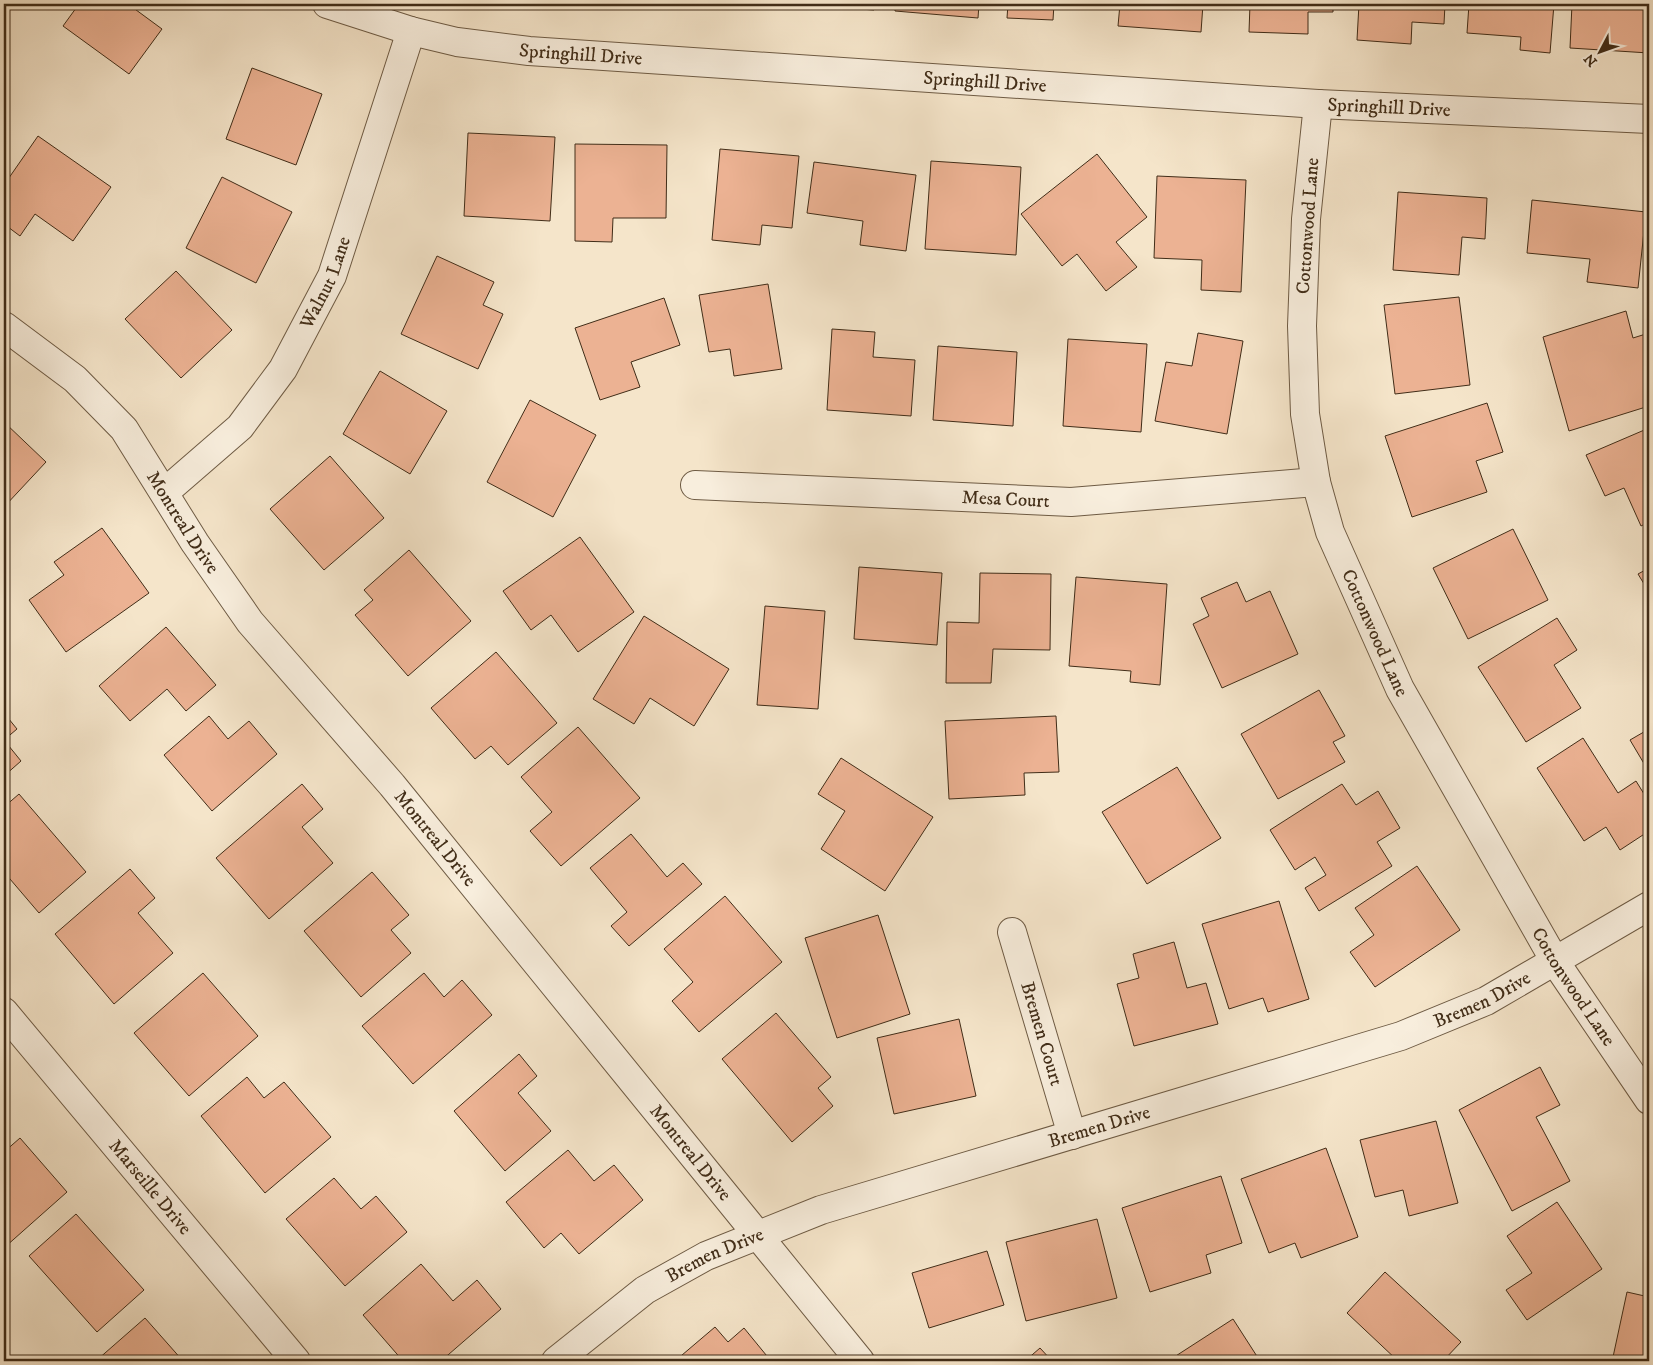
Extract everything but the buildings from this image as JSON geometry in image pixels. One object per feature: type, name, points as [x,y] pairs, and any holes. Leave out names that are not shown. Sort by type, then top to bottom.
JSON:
[{"type":"street","name":"Springhill Drive","points":[[327,4],[411,31],[457,42],[529,51],[1318,104],[1649,119]]},
{"type":"street","name":"Walnut Lane","points":[[165,492],[240,427],[283,369],[332,276],[411,31]]},
{"type":"street","name":"Cottonwood Lane","points":[[1318,104],[1306,219],[1302,326],[1305,414],[1316,482],[1330,532],[1400,690],[1556,963],[1649,1100]]},
{"type":"street","name":"Montreal Drive","points":[[4,326],[75,379],[124,430],[165,492],[195,543],[250,622],[392,786],[860,1361]]},
{"type":"street","name":"Mesa Court","points":[[695,485],[1071,502],[1316,482]]},
{"type":"street","name":"Bremen Drive","points":[[556,1361],[645,1290],[706,1256],[821,1210],[1401,1036],[1486,1001],[1556,963],[1649,906]]},
{"type":"street","name":"Bremen Court","points":[[1012,932],[1072,1135]]},
{"type":"street","name":"Marseille Drive","points":[[4,1012],[296,1361]]}]
